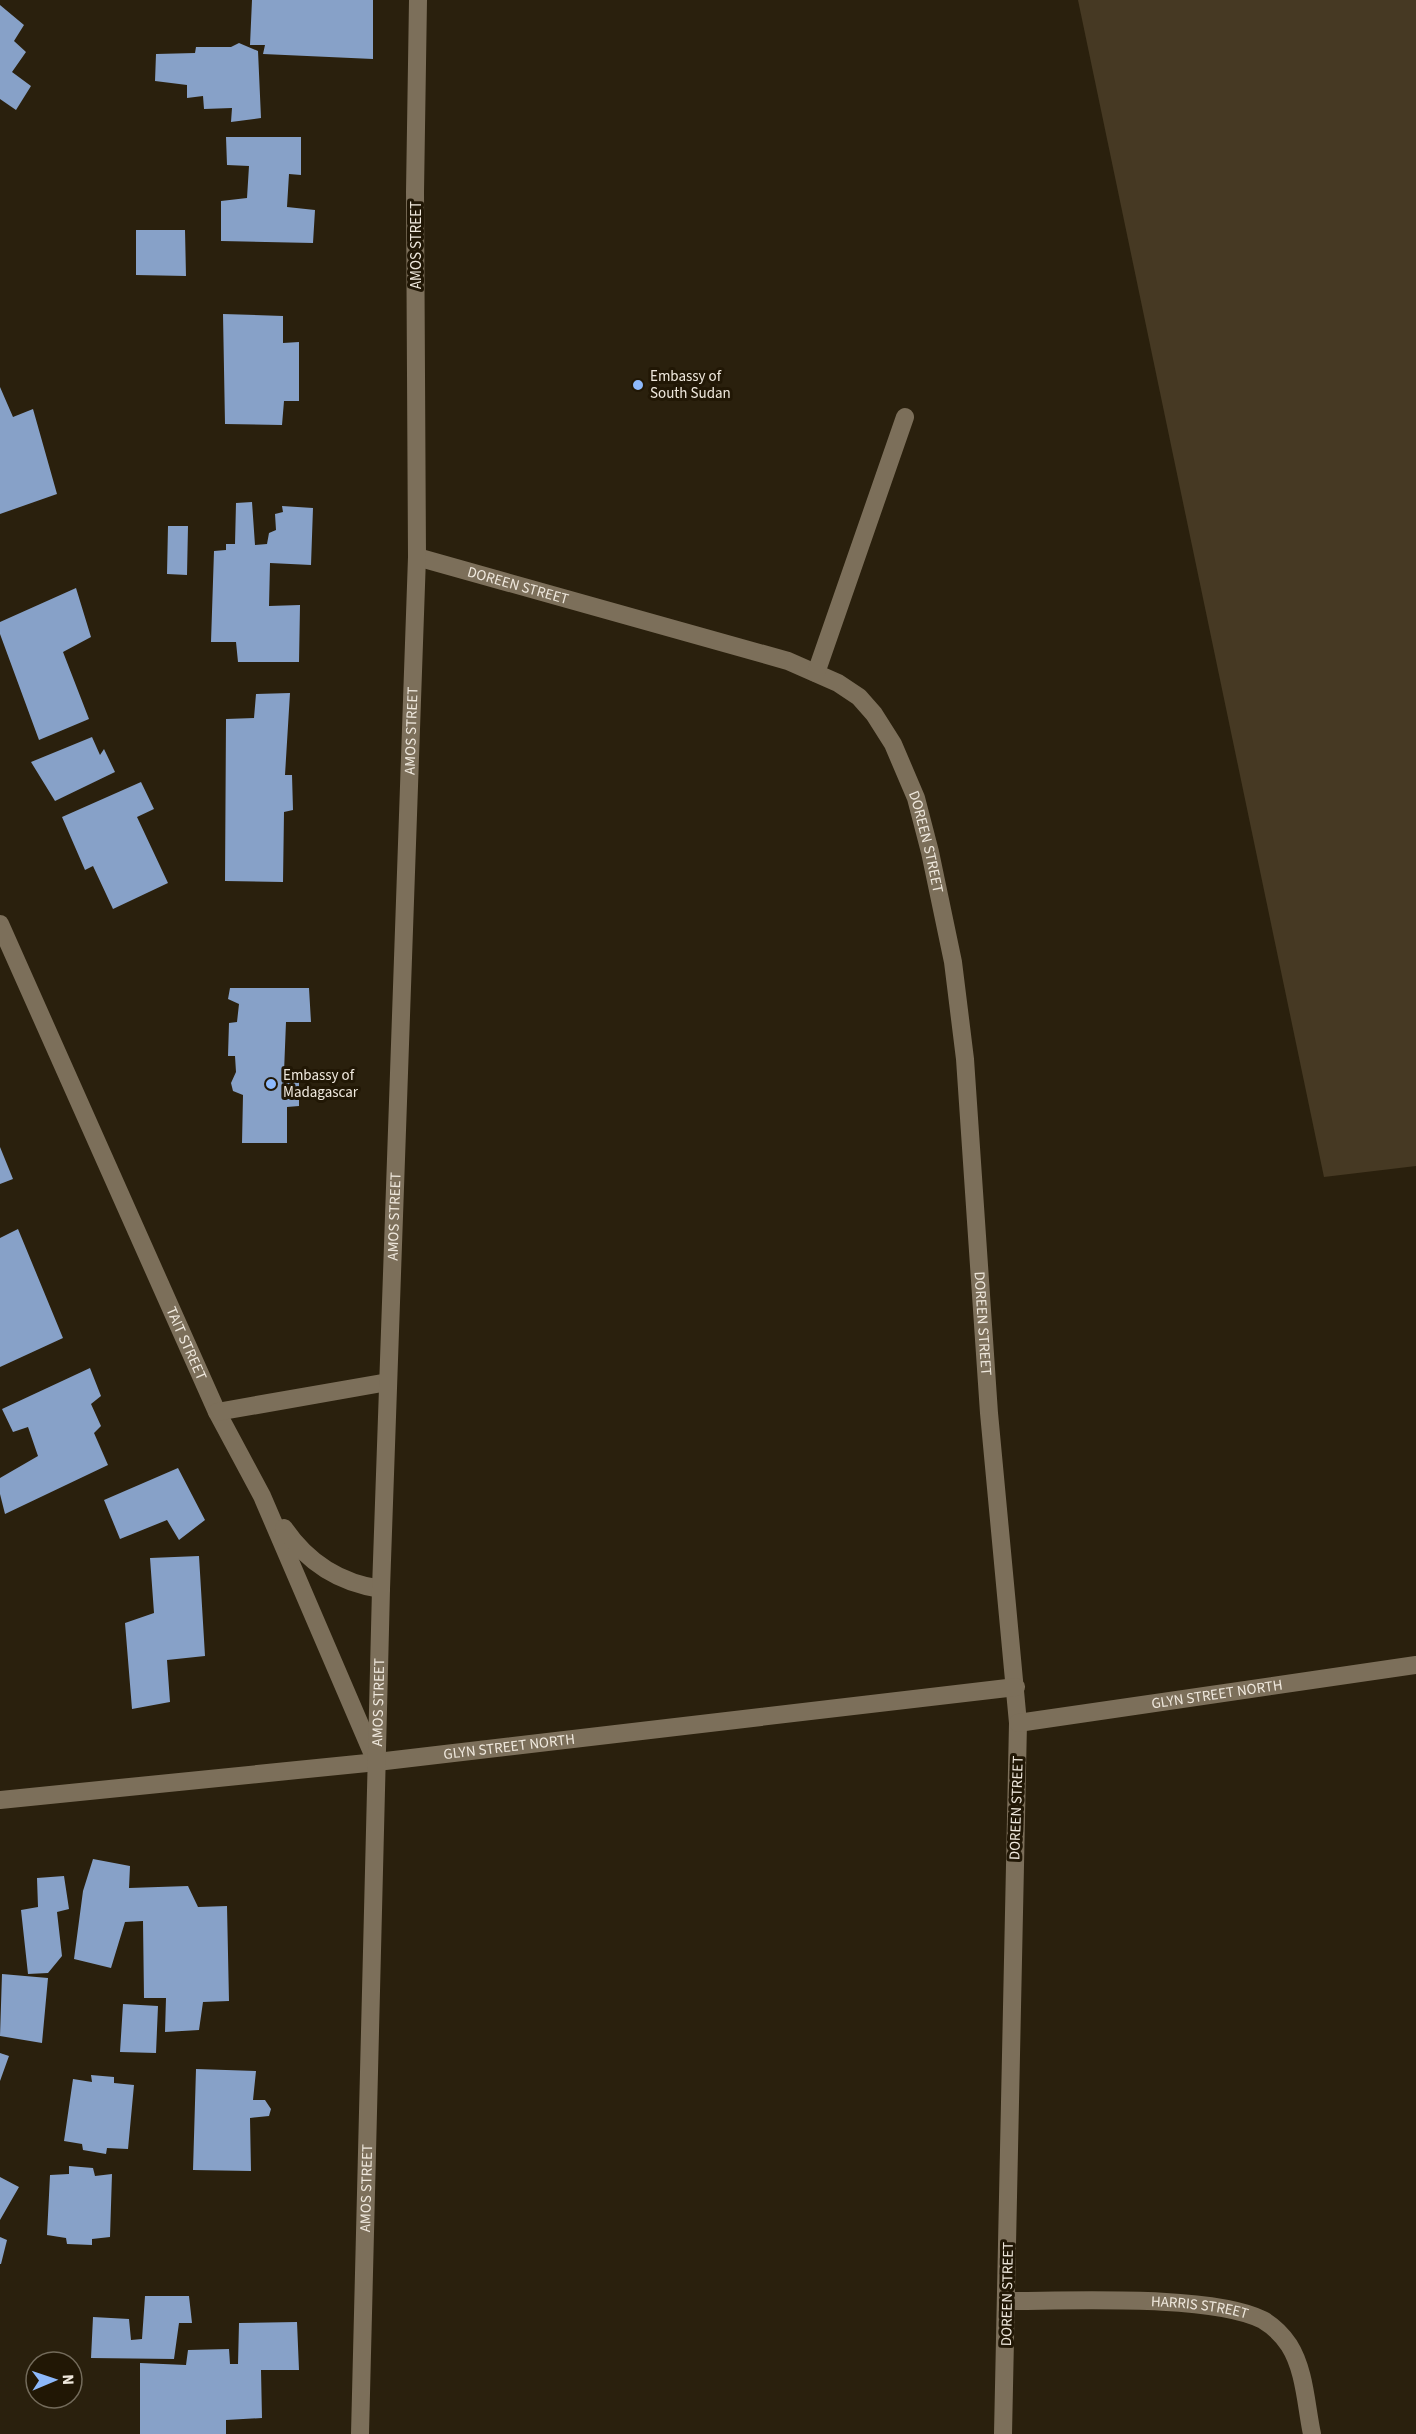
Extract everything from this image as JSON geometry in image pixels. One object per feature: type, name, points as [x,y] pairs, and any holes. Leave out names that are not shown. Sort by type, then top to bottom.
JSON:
[{"type":"street","name":"AMOS STREET","points":[[360,2434],[381,1588],[417,557],[418,0]]},
{"type":"street","points":[[816,673],[905,417]]},
{"type":"street","name":"DOREEN STREET","points":[[417,557],[690,632],[788,661],[816,673],[859,697],[874,714],[893,744],[916,798],[953,962],[965,1059],[989,1413],[1018,1723],[1004,2434]]},
{"type":"street","name":"TAIT STREET","points":[[0,924],[217,1412],[262,1496],[377,1762]]},
{"type":"street","points":[[217,1412],[388,1382]]},
{"type":"street","points":[[262,1496],[292,1540],[312,1560],[347,1582],[381,1588]]},
{"type":"street","name":"GLYN STREET NORTH","points":[[1018,1723],[1416,1665]]},
{"type":"street","name":"GLYN STREET NORTH","points":[[0,1800],[377,1762],[1016,1687]]},
{"type":"street","name":"HARRIS STREET","points":[[1008,2301],[1160,2303],[1238,2312],[1262,2320],[1275,2329],[1290,2346],[1300,2373],[1312,2434]]},
{"type":"shaded area","points":[[1078,0],[1416,0],[1416,1166],[1324,1177]]},
{"type":"building","points":[[252,0],[373,0],[373,59],[263,54],[265,45],[250,45]]},
{"type":"building","points":[[0,5],[24,25],[14,41],[26,52],[12,72],[31,86],[16,110],[0,99]]},
{"type":"building","points":[[239,43],[258,51],[261,118],[231,122],[232,108],[204,109],[203,96],[187,98],[187,85],[155,81],[156,54],[195,53],[196,47],[231,47]]},
{"type":"building","points":[[226,137],[301,137],[301,175],[289,174],[287,207],[315,210],[313,243],[221,241],[221,201],[247,198],[249,166],[227,165]]},
{"type":"building","points":[[136,230],[185,230],[186,276],[136,275]]},
{"type":"building","points":[[223,314],[283,316],[283,343],[299,342],[299,401],[284,401],[282,425],[225,424]]},
{"type":"building","points":[[0,387],[13,417],[33,409],[57,494],[0,514]]},
{"type":"building","points":[[252,502],[255,545],[267,544],[269,533],[276,530],[275,514],[283,512],[282,506],[313,508],[311,565],[270,563],[269,606],[300,605],[299,662],[238,662],[236,642],[211,642],[214,551],[226,550],[226,544],[235,544],[236,503]]},
{"type":"building","points":[[168,526],[188,526],[187,575],[167,574]]},
{"type":"building","points":[[76,588],[91,637],[63,652],[89,719],[39,740],[0,634],[0,622]]},
{"type":"building","points":[[290,693],[285,775],[292,775],[293,810],[284,812],[283,882],[225,881],[226,719],[254,718],[256,694]]},
{"type":"building","points":[[92,737],[100,755],[104,749],[115,772],[55,801],[31,762]]},
{"type":"building","points":[[141,782],[154,809],[137,817],[168,883],[113,909],[93,866],[85,870],[62,817]]},
{"type":"building","points":[[230,988],[309,988],[311,1022],[286,1022],[284,1072],[299,1071],[299,1106],[287,1107],[287,1143],[242,1143],[243,1095],[233,1091],[231,1083],[236,1072],[235,1056],[228,1056],[229,1023],[237,1022],[239,1004],[228,999]]},
{"type":"building","points":[[0,1147],[13,1179],[0,1184]]},
{"type":"building","points":[[18,1229],[63,1338],[0,1367],[0,1238]]},
{"type":"building","points":[[90,1368],[101,1396],[91,1404],[101,1426],[94,1433],[108,1465],[5,1514],[0,1494],[0,1478],[38,1456],[28,1427],[13,1432],[2,1409]]},
{"type":"building","points":[[178,1468],[205,1520],[179,1540],[167,1520],[120,1539],[104,1500]]},
{"type":"building","points":[[199,1556],[205,1656],[167,1660],[170,1702],[132,1709],[125,1623],[154,1613],[150,1558]]},
{"type":"building","points":[[93,1859],[130,1866],[129,1888],[188,1886],[198,1907],[227,1906],[229,2001],[203,2002],[199,2030],[165,2032],[166,1998],[144,1998],[143,1921],[125,1922],[111,1968],[74,1959],[83,1891]]},
{"type":"building","points":[[64,1876],[69,1909],[57,1912],[62,1956],[48,1973],[28,1974],[21,1910],[38,1907],[37,1878]]},
{"type":"building","points":[[2,1974],[48,1978],[42,2043],[0,2036]]},
{"type":"building","points":[[123,2004],[158,2006],[156,2053],[120,2052]]},
{"type":"building","points":[[0,2053],[9,2056],[0,2081]]},
{"type":"building","points":[[196,2069],[256,2071],[253,2100],[265,2100],[271,2109],[269,2116],[250,2118],[251,2171],[193,2170]]},
{"type":"building","points":[[91,2075],[114,2077],[114,2083],[134,2085],[128,2149],[107,2148],[106,2154],[83,2150],[82,2144],[64,2141],[73,2079],[92,2082]]},
{"type":"building","points":[[69,2166],[93,2168],[95,2176],[112,2174],[110,2237],[92,2239],[92,2245],[67,2244],[66,2238],[47,2235],[50,2175],[69,2174]]},
{"type":"building","points":[[0,2177],[19,2187],[0,2220]]},
{"type":"building","points":[[0,2237],[7,2240],[1,2264],[0,2264]]},
{"type":"building","points":[[145,2296],[189,2296],[192,2323],[179,2323],[174,2359],[91,2358],[93,2317],[129,2319],[131,2340],[142,2339]]},
{"type":"building","points":[[297,2322],[299,2370],[261,2370],[262,2418],[226,2420],[226,2434],[140,2434],[140,2363],[186,2365],[188,2350],[229,2349],[230,2364],[238,2364],[239,2323]]},
{"type":"place","name":"Embassy of South Sudan","points":[[638,385]]},
{"type":"place","name":"Embassy of Madagascar","points":[[271,1084]]}]
